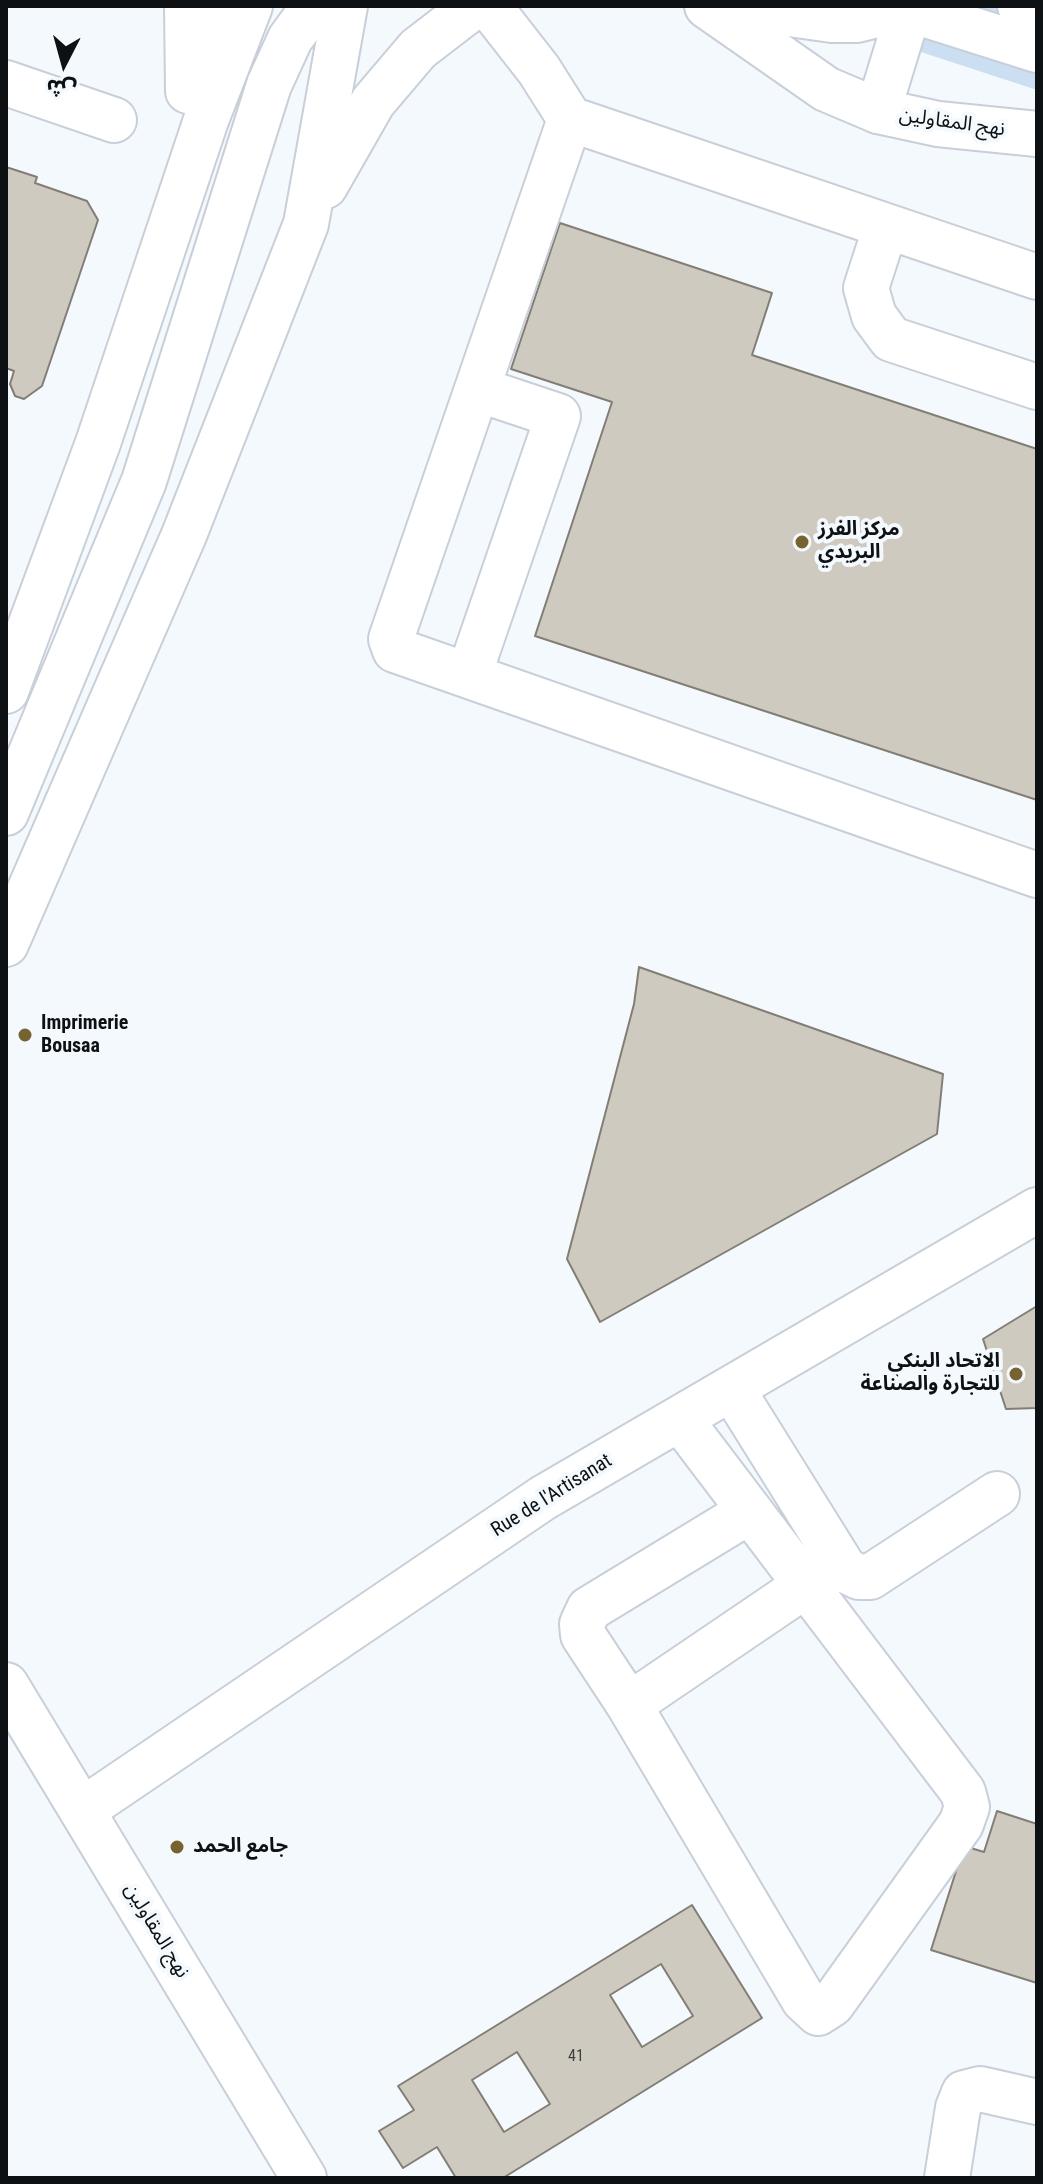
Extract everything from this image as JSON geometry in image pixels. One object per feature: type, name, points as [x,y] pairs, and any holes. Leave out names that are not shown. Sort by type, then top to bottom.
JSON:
[{"type":"main road","points":[[187,6],[188,91]]},
{"type":"main road","points":[[6,609],[90,394],[215,6]]},
{"type":"main road","points":[[6,691],[88,472],[206,120],[250,6]]},
{"type":"main road","points":[[6,813],[144,481],[269,85],[290,39],[314,6]]},
{"type":"main road","points":[[306,224],[345,6]]},
{"type":"main road","points":[[6,944],[195,507],[306,224],[337,161],[373,102],[418,49],[474,6]]},
{"type":"main road","points":[[489,6],[539,70],[570,119],[1037,277]]},
{"type":"main road","name":"نهج المقاولين","points":[[707,6],[826,89],[878,111],[938,124],[1037,134]]},
{"type":"main road","points":[[732,6],[832,20],[857,20],[904,8],[1037,50]]},
{"type":"main road","points":[[1020,6],[1037,11]]},
{"type":"main road","points":[[878,111],[904,8]]},
{"type":"main road","points":[[6,83],[114,120]]},
{"type":"main road","points":[[570,119],[391,639],[395,650],[1037,875]]},
{"type":"main road","points":[[886,226],[866,288],[874,316],[891,339],[1037,387]]},
{"type":"main road","points":[[469,675],[558,416],[477,389]]},
{"type":"main road","name":"Rue de l'Artisanat","points":[[84,1809],[543,1498],[1037,1210]]},
{"type":"main road","points":[[732,1389],[845,1570],[859,1577],[870,1577],[997,1494]]},
{"type":"main road","points":[[680,1419],[750,1511],[963,1792],[967,1807],[961,1824],[832,2004],[818,2013],[804,2000],[629,1705],[583,1635],[582,1624],[589,1609],[750,1511]]},
{"type":"main road","points":[[629,1705],[806,1585]]},
{"type":"main road","name":"نهج المقاولين","points":[[7,1688],[84,1809],[304,2178]]},
{"type":"main road","points":[[947,2178],[958,2108],[964,2093],[980,2089],[1037,2102]]},
{"type":"shaded area","points":[[806,6],[1037,6],[1037,90],[875,37]]},
{"type":"building","points":[[6,167],[37,177],[35,183],[87,201],[98,220],[42,386],[24,399],[15,396],[10,384],[14,371],[6,368]]},
{"type":"building","name":"مركز الفرز البريدي","points":[[560,223],[772,293],[752,355],[1037,449],[1037,800],[535,636],[612,402],[511,369]]},
{"type":"building","points":[[639,967],[943,1074],[937,1134],[600,1322],[567,1259],[634,1004]]},
{"type":"building","name":"الاتحاد البنكي للتجارة والصناعة","points":[[1037,1306],[1037,1408],[1006,1409],[983,1339]]},
{"type":"building","points":[[997,1811],[1037,1824],[1037,1983],[931,1950],[964,1846],[984,1852]]},
{"type":"building","points":[[692,1905],[762,2018],[503,2178],[456,2178],[437,2147],[403,2168],[379,2131],[414,2110],[398,2086]],"holes":[[[661,1964],[693,2016],[642,2047],[610,1995]],[[517,2052],[550,2104],[504,2132],[472,2080]]]},
{"type":"place","name":"مركز الفرز البريدي","points":[[802,542]]},
{"type":"place","name":"Imprimerie Bousaa","points":[[25,1035]]},
{"type":"place","name":"الاتحاد البنكي للتجارة والصناعة","points":[[1016,1374]]},
{"type":"place","name":"جامع الحمد","points":[[177,1847]]}]
